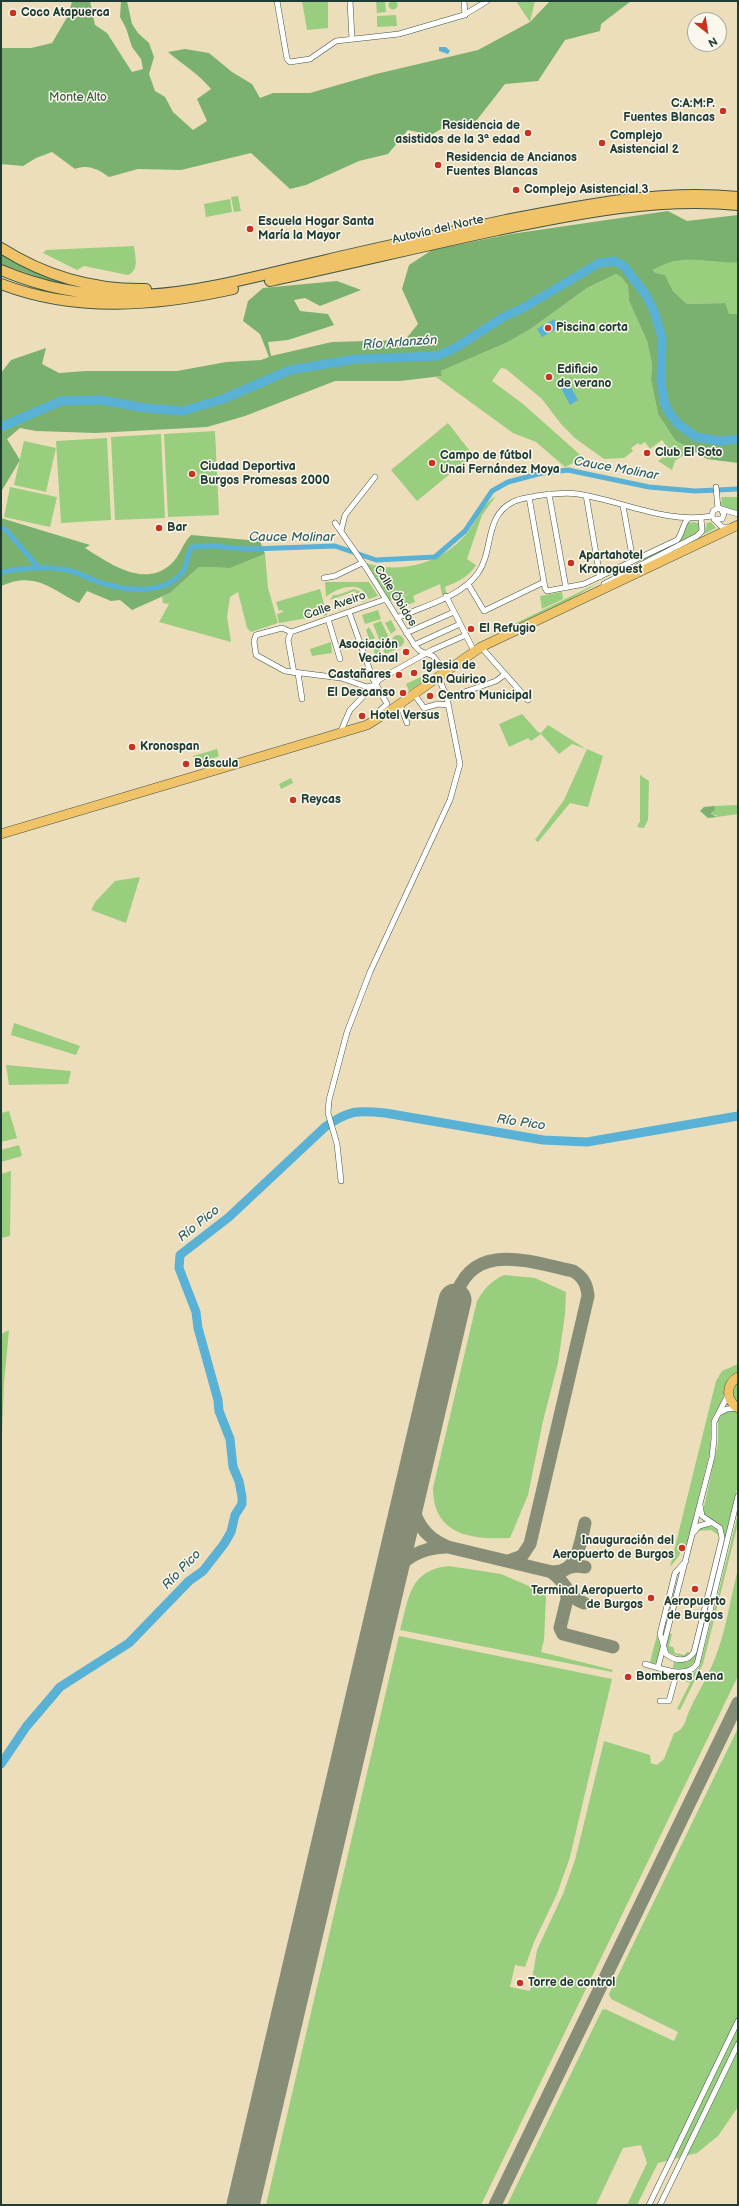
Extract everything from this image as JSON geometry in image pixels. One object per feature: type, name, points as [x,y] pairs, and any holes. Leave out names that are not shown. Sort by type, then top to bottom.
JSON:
[{"type":"highway","name":"Autovía del Norte","points":[[314,263],[512,219],[618,200],[700,194],[738,197]]},
{"type":"highway","name":"Autovía del Norte","points":[[123,304],[166,302],[210,294],[454,240],[578,215],[663,204],[738,205]]},
{"type":"highway","points":[[1,248],[37,268],[59,276],[86,284],[122,289],[162,289],[210,284],[314,263]]},
{"type":"highway","points":[[1,270],[28,281],[62,289],[122,297],[156,295],[199,289],[314,263]]},
{"type":"highway","points":[[1,277],[50,293],[90,301],[123,304]]},
{"type":"highway","points":[[1,284],[66,301],[101,305],[123,304]]},
{"type":"highway","points":[[622,579],[665,555],[722,527],[738,522]]},
{"type":"highway","points":[[1,834],[339,734],[368,724],[400,704],[478,649],[738,522]]},
{"type":"highway","points":[[738,1377],[730,1384],[728,1394],[732,1404],[738,1408]]},
{"type":"street","points":[[277,1],[288,61],[310,59],[336,41],[402,33],[465,15],[487,1]]},
{"type":"street","points":[[350,1],[352,39]]},
{"type":"street","points":[[464,1],[465,15]]},
{"type":"street","points":[[341,531],[345,515],[375,477]]},
{"type":"street","points":[[397,618],[446,596],[468,584],[484,563],[492,525],[498,514],[514,501],[549,494],[570,493],[586,495],[624,506],[686,519],[723,518],[716,487]]},
{"type":"street","points":[[549,494],[566,588]]},
{"type":"street","points":[[586,495],[600,577]]},
{"type":"street","points":[[529,497],[546,590],[584,584],[678,539],[686,519]]},
{"type":"street","points":[[624,506],[633,561]]},
{"type":"street","points":[[722,527],[714,518],[713,511],[720,510],[738,514]]},
{"type":"street","points":[[584,597],[600,586],[697,536],[702,531],[701,518]]},
{"type":"street","name":"Calle Óbidos","points":[[335,523],[386,599],[414,645],[420,651],[433,656],[442,673]]},
{"type":"street","points":[[324,578],[341,574],[362,563]]},
{"type":"street","points":[[468,584],[484,611],[544,582]]},
{"type":"street","points":[[446,596],[466,635],[528,700]]},
{"type":"street","name":"Calle Aveiro","points":[[292,632],[386,599]]},
{"type":"street","points":[[349,612],[375,685],[388,705],[378,712]]},
{"type":"street","points":[[406,633],[454,612]]},
{"type":"street","points":[[328,620],[340,659]]},
{"type":"street","points":[[414,645],[460,624]]},
{"type":"street","points":[[302,699],[296,673],[288,641],[292,632],[280,628],[256,635],[254,641],[256,655],[285,671],[296,673],[341,678],[368,686],[375,685]]},
{"type":"street","points":[[339,734],[347,714],[382,678],[427,653],[466,635]]},
{"type":"street","points":[[341,1181],[337,1144],[328,1113],[329,1100],[352,1019],[370,972],[450,800],[460,764],[442,673]]},
{"type":"street","points":[[447,698],[496,681],[504,676]]},
{"type":"street","points":[[414,694],[424,708],[438,704],[448,705]]},
{"type":"street","points":[[400,704],[407,722]]},
{"type":"street","points":[[658,1667],[664,1649],[714,1445],[714,1422],[728,1394]]},
{"type":"street","points":[[718,1414],[727,1409],[738,1408]]},
{"type":"street","points":[[645,1664],[677,1672],[691,1670],[696,1664],[738,1496]]},
{"type":"street","points":[[664,1649],[669,1656],[680,1660],[686,1659],[694,1652],[722,1538],[720,1528],[710,1523],[702,1516],[700,1505]]},
{"type":"street","points":[[693,1533],[699,1526],[710,1523]]},
{"type":"street","points":[[660,1701],[669,1701],[677,1672]]},
{"type":"street","points":[[649,2205],[738,2021]]},
{"type":"street","points":[[660,2205],[738,2044]]},
{"type":"green space","name":"Monte Alto","points":[[72,1],[90,1],[95,25],[107,33],[132,72],[143,69],[141,59],[132,47],[126,28],[120,17],[121,1],[127,1],[132,24],[138,33],[149,43],[154,57],[149,74],[155,91],[165,97],[173,112],[193,130],[207,121],[197,99],[211,89],[196,74],[168,52],[185,49],[209,53],[232,72],[252,84],[260,98],[273,93],[310,93],[376,74],[478,50],[530,22],[550,1],[631,1],[601,24],[600,31],[565,40],[538,81],[505,84],[469,130],[453,122],[431,135],[408,130],[388,154],[359,161],[306,185],[290,189],[251,153],[181,170],[138,169],[109,177],[89,167],[75,169],[52,152],[36,158],[23,166],[1,164],[1,48],[31,48],[52,43],[69,14]]},
{"type":"green space","points":[[302,1],[328,1],[328,28],[307,30]]},
{"type":"green space","points":[[376,1],[385,1],[386,12],[377,13]]},
{"type":"green space","points":[[391,1],[395,1],[397,5],[395,9],[391,9],[389,7],[389,3]]},
{"type":"green space","points":[[516,1],[535,1],[530,22]]},
{"type":"green space","points":[[396,15],[397,26],[377,27],[377,16]]},
{"type":"green space","points":[[238,196],[241,211],[234,212],[231,197]]},
{"type":"green space","points":[[230,199],[232,212],[206,217],[204,204]]},
{"type":"green space","points":[[668,211],[687,221],[738,215],[738,263],[684,260],[663,265],[653,270],[656,273],[665,275],[673,291],[687,304],[725,303],[729,314],[738,314],[738,463],[707,459],[675,440],[658,414],[651,380],[652,364],[647,341],[629,301],[628,286],[622,278],[616,274],[587,288],[532,328],[508,342],[441,371],[442,376],[400,381],[335,381],[245,416],[207,427],[96,433],[36,431],[20,428],[7,439],[20,460],[1,492],[1,373],[11,360],[46,348],[42,364],[59,373],[86,371],[177,371],[226,362],[261,360],[269,357],[260,334],[243,321],[248,301],[263,288],[337,281],[361,290],[320,306],[305,298],[294,300],[300,311],[328,314],[334,325],[288,340],[268,342],[271,356],[332,342],[405,340],[418,324],[402,289],[409,265],[432,250],[511,234]]},
{"type":"green space","points":[[134,246],[136,262],[134,270],[128,275],[84,266],[77,270],[43,253],[46,250]]},
{"type":"green space","points":[[1,251],[86,288],[52,282],[1,264]]},
{"type":"green space","points":[[697,258],[738,263],[738,314],[729,314],[724,303],[687,304],[673,291],[665,275],[656,273],[653,269],[665,263]]},
{"type":"green space","name":"Club El Soto","points":[[616,274],[622,278],[628,286],[629,301],[647,341],[652,364],[651,380],[658,414],[675,440],[692,449],[675,461],[672,470],[658,461],[666,455],[663,451],[667,447],[662,440],[650,449],[645,442],[640,445],[638,443],[631,448],[633,451],[624,458],[604,459],[576,439],[561,424],[542,399],[506,369],[501,368],[492,381],[523,404],[586,460],[573,463],[565,467],[536,442],[513,433],[436,377],[442,376],[441,371],[508,342],[532,328],[587,288]]},
{"type":"green space","name":"Campo de fútbol Unai Fernández Moya","points":[[448,423],[473,455],[417,501],[391,470]]},
{"type":"green space","name":"Ciudad Deportiva Burgos Promesas 2000","points":[[215,431],[219,515],[168,517],[164,434]]},
{"type":"green space","points":[[161,434],[165,518],[115,520],[111,437]]},
{"type":"green space","points":[[107,438],[111,520],[61,523],[56,441]]},
{"type":"green space","points":[[24,441],[56,448],[46,492],[14,485]]},
{"type":"green space","points":[[10,487],[57,497],[50,527],[4,517]]},
{"type":"green space","points":[[496,496],[482,515],[467,559],[476,565],[470,573],[462,579],[445,587],[446,593],[442,595],[440,584],[413,596],[415,602],[398,609],[394,601],[411,593],[390,601],[366,563],[394,567],[408,566],[435,558],[447,551],[468,532],[483,508]]},
{"type":"green space","points":[[721,497],[738,497],[738,511],[722,507],[720,502],[722,502]]},
{"type":"green space","points":[[1,518],[90,545],[85,548],[115,566],[138,574],[149,574],[160,571],[170,565],[191,535],[260,541],[265,554],[230,568],[199,567],[170,593],[132,610],[120,600],[111,601],[87,591],[79,603],[42,583],[33,581],[23,580],[1,586]]},
{"type":"green space","points":[[695,522],[699,524],[700,529],[696,534],[643,561],[642,559],[678,542],[687,523]]},
{"type":"green space","points":[[711,522],[716,528],[704,534],[707,523]]},
{"type":"green space","points":[[265,554],[268,588],[278,623],[251,632],[247,628],[238,592],[230,597],[227,617],[231,642],[159,622],[169,604],[163,603],[162,597],[170,593],[199,567],[230,568]]},
{"type":"green space","points":[[325,582],[369,582],[378,596],[369,599],[361,589],[346,587],[329,594],[326,597]]},
{"type":"green space","points":[[600,582],[573,598],[499,633],[498,632]]},
{"type":"green space","points":[[320,589],[327,615],[324,616],[323,611],[313,613],[314,617],[279,623],[277,614],[283,612],[282,610],[279,611],[276,602]]},
{"type":"green space","points":[[354,589],[361,592],[367,600],[362,602],[355,591],[330,600],[333,595],[338,595]]},
{"type":"green space","points":[[562,592],[563,599],[542,609],[540,596]]},
{"type":"green space","points":[[378,610],[381,619],[365,624],[362,615]]},
{"type":"green space","points":[[391,620],[396,630],[391,634],[385,623]]},
{"type":"green space","points":[[381,621],[395,650],[385,654],[373,624]]},
{"type":"green space","points":[[369,627],[375,638],[370,641],[366,630]]},
{"type":"green space","points":[[396,635],[400,635],[404,641],[400,647],[396,647],[392,643],[392,639]]},
{"type":"green space","points":[[331,642],[332,653],[312,656],[310,649]]},
{"type":"green space","points":[[373,644],[377,644],[382,655],[375,657]]},
{"type":"green space","points":[[391,654],[395,654],[397,658],[395,662],[391,662],[389,660],[389,656]]},
{"type":"green space","points":[[423,676],[426,679],[409,691],[406,684]]},
{"type":"green space","points":[[522,714],[538,732],[541,733],[548,725],[586,749],[572,744],[559,754],[541,734],[531,741],[528,738],[509,747],[499,724]]},
{"type":"green space","points":[[217,749],[219,756],[197,765],[193,756]]},
{"type":"green space","points":[[587,749],[603,756],[588,807],[570,803],[538,842],[535,840],[564,800]]},
{"type":"green space","points":[[640,775],[649,781],[648,820],[644,828],[637,827],[640,821]]},
{"type":"green space","points":[[291,778],[293,783],[281,789],[279,784]]},
{"type":"green space","points":[[738,805],[738,814],[717,817],[716,815],[712,815],[714,806]]},
{"type":"green space","points":[[714,806],[715,809],[711,814],[717,817],[708,818],[700,811],[704,807]]},
{"type":"green space","points":[[140,877],[126,923],[91,910],[96,901],[115,881]]},
{"type":"green space","points":[[14,1023],[80,1046],[76,1055],[11,1035]]},
{"type":"green space","points":[[6,1065],[71,1071],[68,1084],[9,1085]]},
{"type":"green space","points":[[9,1111],[17,1138],[1,1142],[1,1113]]},
{"type":"green space","points":[[19,1145],[22,1156],[1,1162],[1,1150]]},
{"type":"green space","points":[[11,1171],[10,1236],[1,1238],[1,1174]]},
{"type":"green space","points":[[504,1275],[535,1278],[566,1292],[565,1314],[558,1363],[543,1421],[528,1495],[510,1538],[482,1538],[457,1531],[447,1525],[440,1516],[435,1504],[433,1488],[477,1301],[488,1286]]},
{"type":"green space","points":[[9,1330],[4,1383],[2,1434],[1,1334]]},
{"type":"green space","points":[[738,1364],[738,1372],[730,1379],[720,1405],[712,1418],[710,1451],[686,1548],[682,1547],[679,1556],[670,1567],[716,1381],[722,1371]]},
{"type":"green space","points":[[738,1380],[738,1404],[731,1393]]},
{"type":"green space","points":[[728,1410],[738,1411],[738,1485],[695,1661],[690,1666],[685,1668],[673,1668],[674,1661],[687,1662],[696,1652],[724,1536],[721,1526],[707,1518],[703,1511],[718,1443],[718,1420],[723,1413]]},
{"type":"green space","points":[[738,1514],[738,1523],[703,1664],[680,1710],[677,1709],[690,1683],[681,1680],[685,1676],[695,1672],[700,1666]]},
{"type":"green space","points":[[710,1526],[716,1529],[720,1536],[711,1530],[698,1531],[700,1528]]},
{"type":"green space","points":[[449,1566],[501,1574],[545,1593],[544,1640],[541,1652],[613,1670],[612,1672],[400,1630],[409,1597],[418,1580],[426,1573]]},
{"type":"green space","points":[[738,1569],[738,1676],[481,2205],[266,2205],[399,1636],[612,1679],[570,1857],[557,1894],[534,1942],[525,1967],[515,1965],[510,1987],[530,1991],[537,1950],[563,1894],[575,1860],[604,1741],[650,1755],[651,1763],[657,1765],[664,1759],[674,1733],[681,1729],[685,1723],[690,1709],[709,1673],[715,1658],[724,1630]]},
{"type":"green space","points":[[668,1633],[672,1634],[669,1646],[673,1647],[675,1653],[684,1655],[687,1652],[691,1653],[683,1657],[669,1653],[666,1645]]},
{"type":"green space","points":[[657,1635],[661,1648],[657,1664],[650,1662]]},
{"type":"green space","points":[[738,1728],[738,2107],[718,2136],[697,2153],[658,2163],[637,2205],[627,2205],[647,2163],[641,2145],[623,2148],[596,2205],[507,2205],[602,2010],[605,2009],[674,2041],[678,2032],[611,1999],[609,1994]]},
{"type":"water","points":[[439,47],[446,47],[450,51],[448,54],[439,51]]},
{"type":"water","name":"Piscina corta","points":[[554,319],[558,328],[542,337],[537,329]]},
{"type":"water","points":[[569,384],[578,400],[570,405],[561,388]]},
{"type":"waterway","name":"Río Arlanzón","points":[[1,427],[61,401],[101,400],[145,408],[183,411],[223,399],[290,370],[356,359],[437,356],[455,348],[505,316],[523,308],[599,263],[614,261],[624,266],[646,295],[654,311],[662,338],[661,383],[665,405],[670,414],[678,424],[696,437],[720,441],[738,439]]},
{"type":"waterway","name":"Cauce Molinar","points":[[1,572],[27,568],[63,569],[101,583],[125,588],[147,589],[168,584],[177,578],[184,570],[192,547],[211,546],[251,549],[335,546],[376,560],[435,557],[465,531],[492,491],[508,482],[542,473],[568,470],[649,487],[695,491],[738,489]]},
{"type":"waterway","points":[[1,528],[6,530],[39,568]]},
{"type":"waterway","name":"Río Pico","points":[[1,1764],[26,1727],[60,1687],[129,1643],[189,1581],[203,1571],[224,1544],[231,1532],[235,1515],[242,1504],[242,1497],[239,1481],[233,1467],[230,1439],[219,1411],[218,1400],[198,1328],[196,1312],[179,1268],[180,1255],[229,1217],[325,1127],[333,1121],[354,1112],[385,1113],[543,1140],[587,1142],[738,1116]]},
{"type":"taxiway","points":[[455,1300],[463,1281],[474,1268],[488,1262],[504,1259],[539,1263],[573,1271],[582,1278],[588,1296],[530,1544],[522,1556],[508,1561]]},
{"type":"taxiway","points":[[412,1485],[415,1514],[419,1523],[430,1537],[448,1547],[548,1571],[558,1572],[565,1569],[576,1558],[585,1523]]},
{"type":"taxiway","points":[[389,1581],[406,1560],[420,1552],[446,1547]]},
{"type":"taxiway","points":[[567,1568],[577,1566],[585,1567]]},
{"type":"taxiway","points":[[551,1572],[556,1575],[578,1601],[584,1603]]},
{"type":"taxiway","points":[[566,1589],[567,1599],[560,1628],[563,1634],[613,1647]]},
{"type":"taxiway","points":[[495,2205],[738,1703]]},
{"type":"taxiway","points":[[244,2205],[245,2199]]},
{"type":"runway","points":[[243,2205],[455,1300]]},
{"type":"place","name":"Coco Atapuerca","points":[[13,13]]},
{"type":"place","name":"C:A:M:P. Fuentes Blancas","points":[[723,111]]},
{"type":"place","name":"Residencia de asistidos de la 3ª edad","points":[[528,133]]},
{"type":"place","name":"Complejo Asistencial 2","points":[[602,143]]},
{"type":"place","name":"Residencia de Ancianos Fuentes Blancas","points":[[438,165]]},
{"type":"place","name":"Complejo Asistencial 3","points":[[516,190]]},
{"type":"place","name":"Escuela Hogar Santa María la Mayor","points":[[250,229]]},
{"type":"place","name":"Piscina corta","points":[[548,328]]},
{"type":"place","name":"Edificio de verano","points":[[549,377]]},
{"type":"place","name":"Club El Soto","points":[[647,453]]},
{"type":"place","name":"Campo de fútbol Unai Fernández Moya","points":[[432,463]]},
{"type":"place","name":"Ciudad Deportiva Burgos Promesas 2000","points":[[192,474]]},
{"type":"place","name":"Bar","points":[[159,528]]},
{"type":"place","name":"Apartahotel Kronoguest","points":[[571,563]]},
{"type":"place","name":"El Refugio","points":[[471,629]]},
{"type":"place","name":"Asociación Vecinal","points":[[406,652]]},
{"type":"place","name":"Iglesia de San Quirico","points":[[414,673]]},
{"type":"place","name":"Castañares","points":[[399,675]]},
{"type":"place","name":"El Descanso","points":[[403,693]]},
{"type":"place","name":"Centro Municipal","points":[[430,696]]},
{"type":"place","name":"Hotel Versus","points":[[362,716]]},
{"type":"place","name":"Kronospan","points":[[132,747]]},
{"type":"place","name":"Báscula","points":[[186,764]]},
{"type":"place","name":"Reycas","points":[[293,800]]},
{"type":"place","name":"Inauguración del Aeropuerto de Burgos","points":[[682,1548]]},
{"type":"place","name":"Aeropuerto de Burgos","points":[[695,1589]]},
{"type":"place","name":"Terminal Aeropuerto de Burgos","points":[[651,1598]]},
{"type":"place","name":"Bomberos Aena","points":[[628,1677]]},
{"type":"place","name":"Torre de control","points":[[520,1983]]}]
